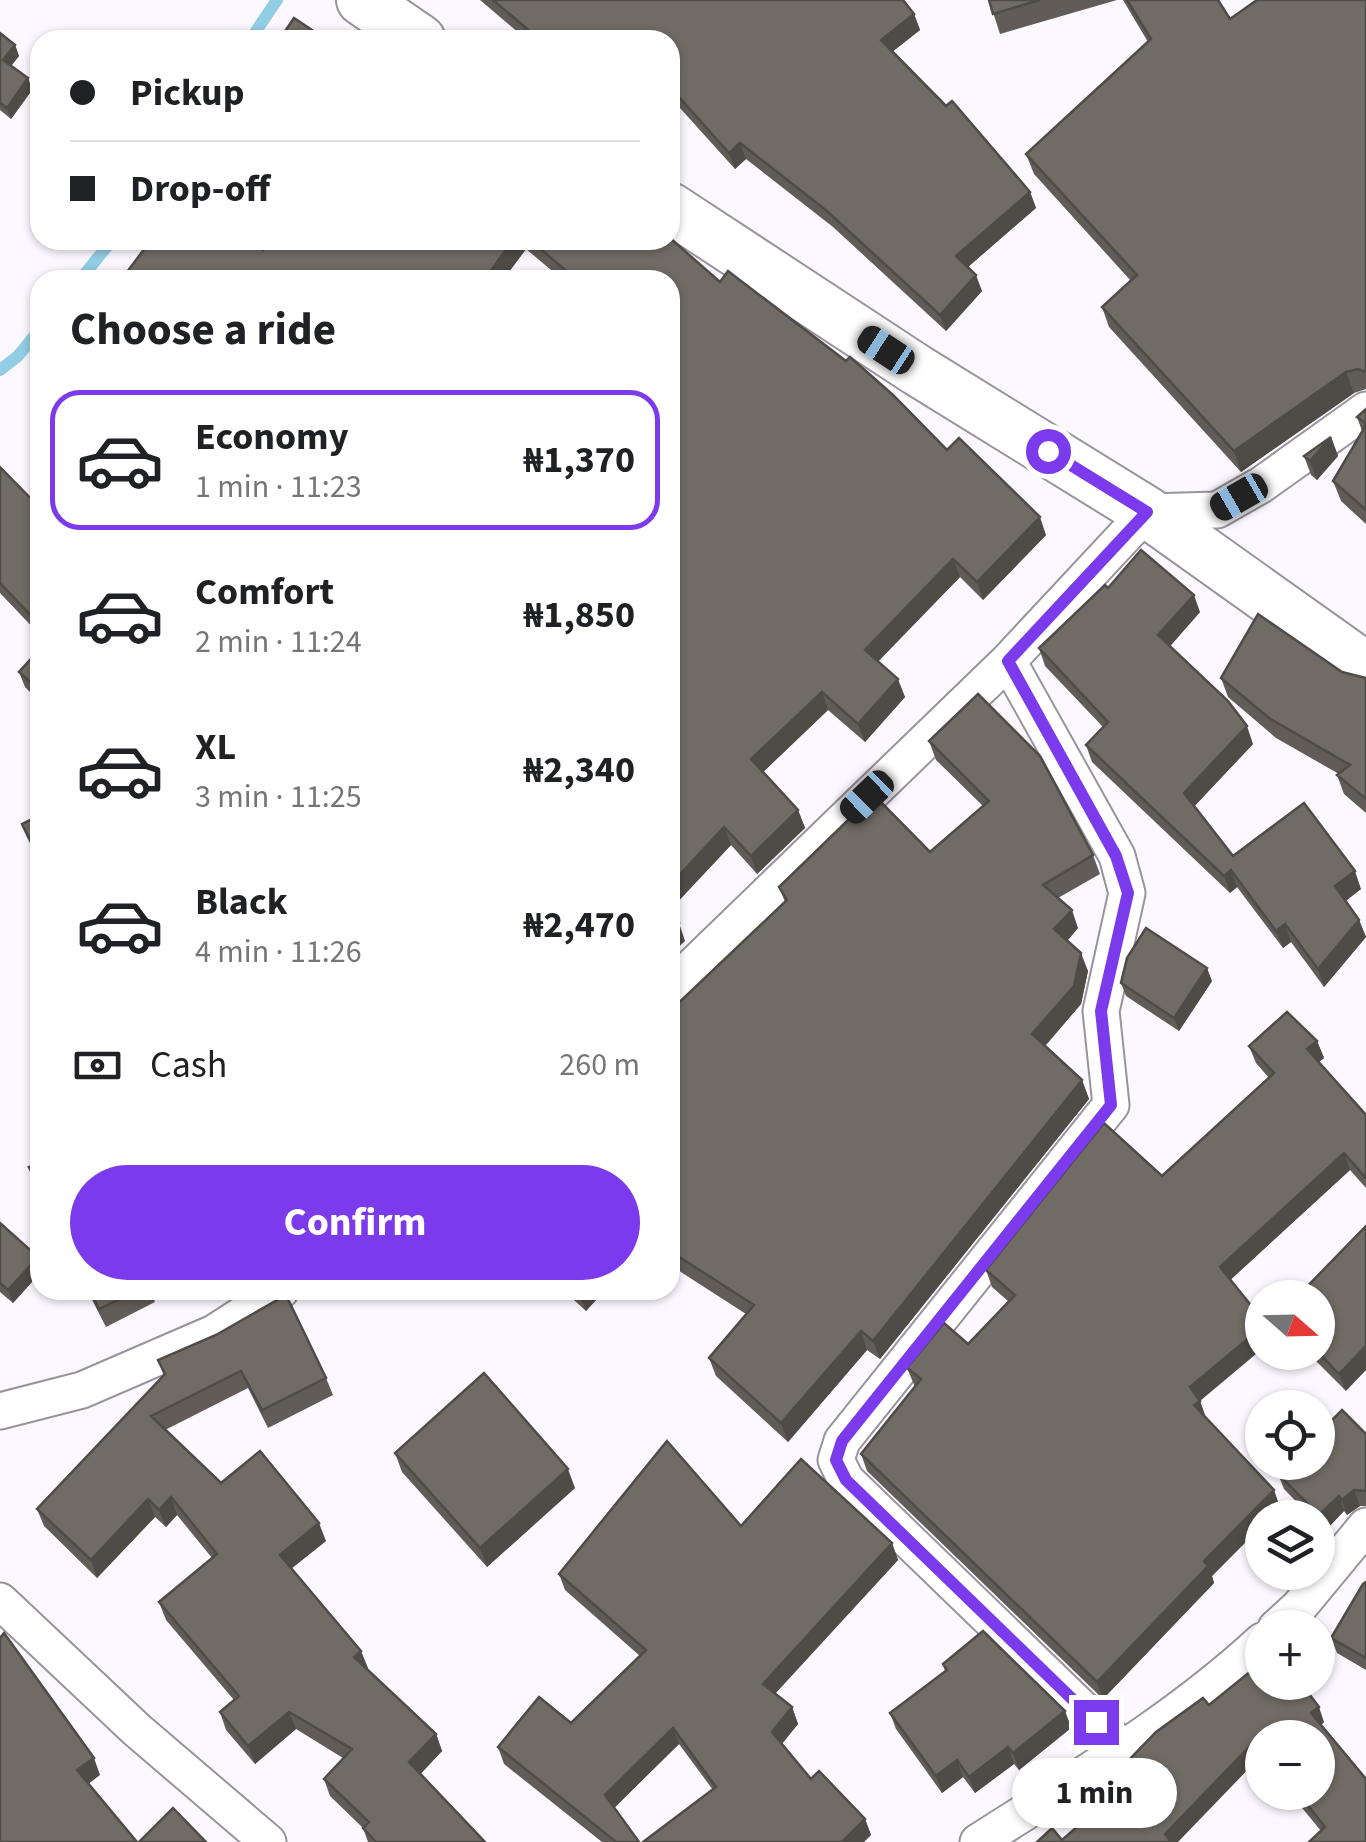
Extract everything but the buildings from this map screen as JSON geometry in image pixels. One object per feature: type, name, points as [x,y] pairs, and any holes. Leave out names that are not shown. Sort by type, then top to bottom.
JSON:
[{"type":"main road","points":[[362,0],[406,30]]},
{"type":"main road","points":[[680,215],[917,370],[1147,512],[1366,668]]},
{"type":"street","points":[[680,978],[1008,661],[1147,512],[1218,510],[1261,485],[1366,410]]},
{"type":"street","points":[[1008,661],[1116,856],[1128,893],[1101,1011],[1111,1105],[842,1441],[836,1460],[846,1480],[1124,1749]]},
{"type":"street","points":[[0,1412],[82,1390],[214,1333],[266,1300]]},
{"type":"street","points":[[1295,1610],[1366,1526]]},
{"type":"street","points":[[0,1601],[138,1730],[268,1842]]},
{"type":"street","points":[[978,1842],[1124,1749],[1245,1656]]},
{"type":"waterway","points":[[257,30],[277,0]]},
{"type":"waterway","points":[[88,270],[104,250]]},
{"type":"waterway","points":[[0,370],[30,341]]},
{"type":"route","points":[[1048,451],[1147,512],[1008,661],[1116,856],[1128,893],[1101,1011],[1111,1105],[842,1441],[836,1460],[846,1480],[1096,1722]]}]
